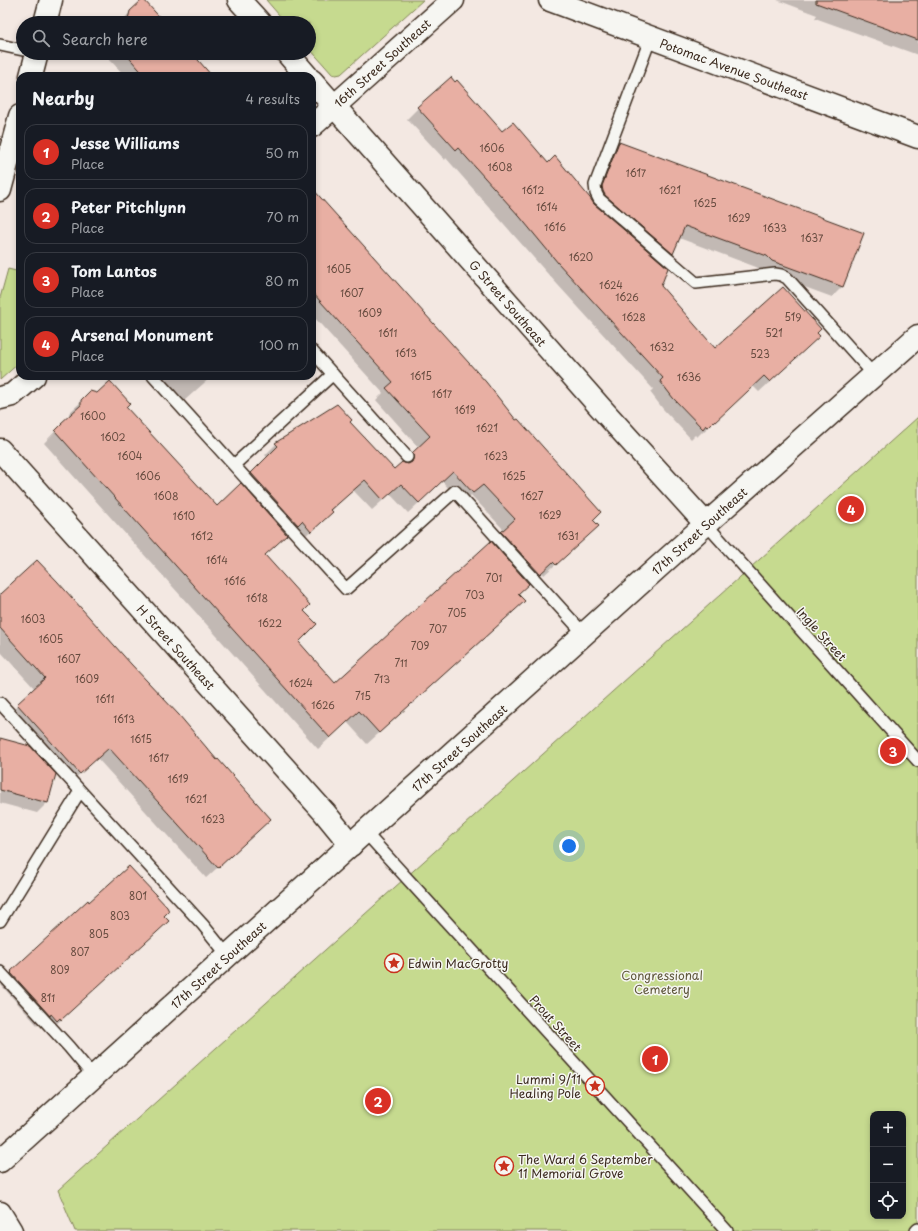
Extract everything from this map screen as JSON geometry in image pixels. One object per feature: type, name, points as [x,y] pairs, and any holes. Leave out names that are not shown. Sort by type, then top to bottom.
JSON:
[{"type":"street","points":[[47,16],[51,0]]},
{"type":"street","points":[[239,0],[254,16]]},
{"type":"street","name":"16th Street Southeast","points":[[316,122],[453,0]]},
{"type":"street","name":"Potomac Avenue Southeast","points":[[550,0],[918,137]]},
{"type":"street","points":[[31,72],[32,60]]},
{"type":"street","points":[[293,60],[304,72]]},
{"type":"street","name":"G Street Southeast","points":[[316,86],[600,407],[706,524]]},
{"type":"street","points":[[0,190],[16,131]]},
{"type":"street","name":"17th Street Southeast","points":[[0,1161],[706,524],[918,336]]},
{"type":"street","points":[[0,398],[12,395],[29,380]]},
{"type":"street","name":"H Street Southeast","points":[[0,450],[324,812],[358,839]]},
{"type":"street","points":[[0,1213],[11,1231]]},
{"type":"lane","points":[[651,37],[595,185],[596,193],[599,199],[696,283],[775,274],[787,278],[874,375]]},
{"type":"lane","points":[[0,44],[16,48]]},
{"type":"lane","points":[[316,355],[406,457]]},
{"type":"lane","points":[[234,465],[333,374]]},
{"type":"lane","points":[[157,380],[346,589],[455,490],[584,634]]},
{"type":"lane","name":"Ingle Street","points":[[706,524],[918,761]]},
{"type":"lane","points":[[0,703],[203,925],[228,956]]},
{"type":"lane","points":[[0,921],[80,791]]},
{"type":"lane","name":"Prout Street","points":[[358,839],[727,1231]]},
{"type":"lane","points":[[0,972],[69,1047],[94,1077]]},
{"type":"green space","points":[[266,0],[423,0],[341,74],[336,75],[332,74],[316,56],[316,16],[280,16]]},
{"type":"green space","points":[[8,269],[16,271],[16,366],[0,380],[0,298]]},
{"type":"green space","name":"Congressional Cemetery","points":[[918,417],[918,1231],[75,1231],[58,1190]]},
{"type":"building","points":[[142,0],[144,0],[159,16],[129,16],[130,11]]},
{"type":"building","points":[[816,0],[918,0],[918,40],[816,3]]},
{"type":"building","points":[[131,60],[198,60],[209,72],[142,72]]},
{"type":"building","points":[[451,77],[455,82],[457,80],[502,131],[513,122],[548,163],[555,156],[594,204],[668,268],[661,286],[715,348],[783,287],[821,329],[817,333],[820,336],[770,382],[764,376],[714,423],[713,422],[708,427],[706,425],[703,429],[673,398],[660,381],[663,378],[558,263],[520,217],[458,148],[456,150],[417,107]]},
{"type":"building","points":[[619,142],[864,233],[843,287],[772,261],[767,256],[685,226],[673,254],[605,195],[603,191],[602,186]]},
{"type":"building","points":[[316,192],[486,382],[516,420],[518,419],[601,512],[593,520],[599,526],[556,565],[553,562],[540,574],[501,532],[515,519],[483,485],[473,493],[453,471],[419,503],[401,484],[383,500],[365,480],[331,510],[333,512],[311,532],[302,521],[298,525],[251,473],[278,446],[275,443],[337,404],[352,420],[350,422],[394,469],[402,462],[408,464],[412,462],[414,456],[412,453],[430,436],[386,388],[393,382],[316,296]]},
{"type":"building","points":[[110,381],[130,403],[126,407],[217,506],[241,483],[287,535],[265,555],[310,605],[304,611],[317,624],[299,642],[335,683],[491,541],[529,584],[518,594],[525,601],[379,733],[359,711],[330,738],[55,431],[62,424],[61,423],[81,405],[81,400],[90,391],[97,393]]},
{"type":"building","points":[[37,560],[179,715],[217,760],[218,759],[271,819],[218,868],[109,748],[80,774],[17,704],[45,678],[0,628],[0,594]]},
{"type":"building","points":[[0,738],[30,746],[56,774],[48,803],[0,790]]},
{"type":"building","points":[[129,866],[167,907],[169,911],[164,916],[169,921],[61,1020],[60,1018],[57,1021],[51,1014],[50,1016],[11,973],[11,971],[88,900],[89,902]]},
{"type":"place","name":"Arsenal Monument","points":[[851,509]]},
{"type":"place","name":"Tom Lantos","points":[[893,751]]},
{"type":"place","name":"Edwin MacGrotty","points":[[394,963]]},
{"type":"place","name":"Jesse Williams","points":[[655,1059]]},
{"type":"place","name":"Lummi 9/11 Healing Pole","points":[[595,1086]]},
{"type":"place","name":"Peter Pitchlynn","points":[[378,1101]]},
{"type":"place","name":"The Ward 6 September 11 Memorial Grove","points":[[504,1166]]}]
